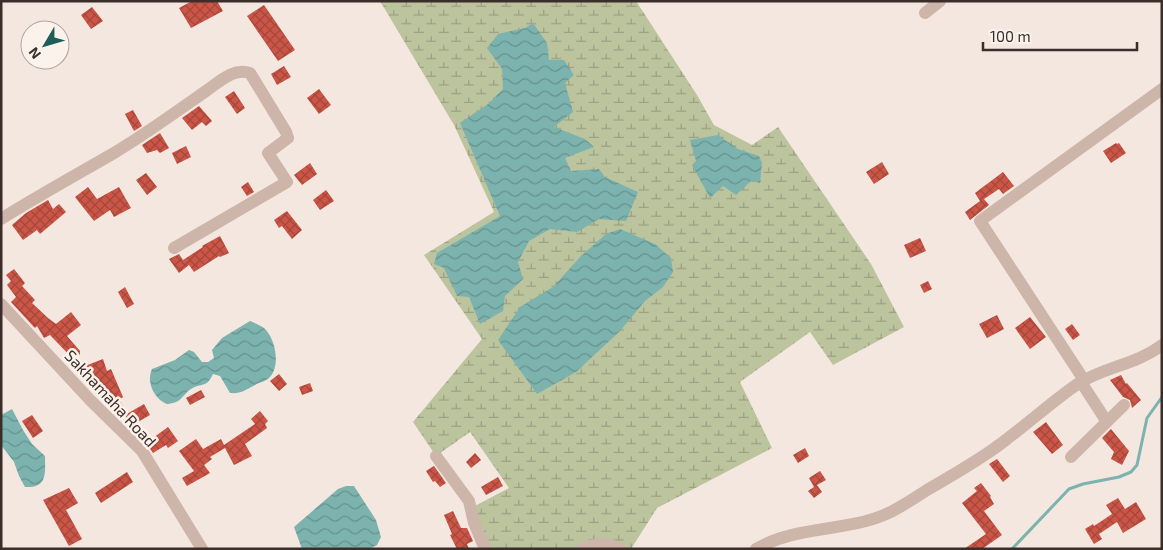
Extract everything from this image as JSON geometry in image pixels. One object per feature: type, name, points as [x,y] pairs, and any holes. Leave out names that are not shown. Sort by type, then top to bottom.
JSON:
[{"type":"street","points":[[925,13],[940,1]]},
{"type":"street","points":[[1,219],[153,128],[222,79],[236,72],[245,71],[250,73],[286,132],[288,138],[268,153],[287,182],[174,248]]},
{"type":"street","points":[[1107,422],[1083,381],[980,221],[1162,89]]},
{"type":"street","name":"Sakhamaha Road","points":[[1,304],[91,401],[142,452],[202,549]]},
{"type":"street","points":[[756,549],[786,537],[867,522],[886,514],[969,466],[1083,381],[1144,357],[1162,345]]},
{"type":"street","points":[[1071,456],[1124,405]]},
{"type":"street","points":[[436,456],[469,501],[474,523],[484,549]]},
{"type":"street","points":[[582,549],[600,544],[608,544],[620,549]]},
{"type":"green space","points":[[380,1],[636,1],[697,95],[714,125],[752,145],[778,127],[871,264],[904,327],[833,365],[810,332],[740,382],[772,448],[657,508],[631,549],[485,549],[471,508],[509,488],[470,432],[436,456],[413,422],[482,339],[424,255],[494,212],[454,125]]},
{"type":"water","points":[[533,23],[547,43],[549,60],[564,60],[574,75],[565,83],[573,112],[554,127],[585,139],[594,147],[565,158],[571,171],[599,169],[605,177],[638,192],[626,221],[599,219],[577,232],[550,229],[529,241],[518,262],[523,279],[505,296],[503,311],[480,324],[469,297],[457,296],[444,268],[434,264],[437,253],[500,216],[460,123],[488,104],[503,89],[502,69],[487,48],[498,34],[525,28]]},
{"type":"water","points":[[718,135],[738,149],[759,156],[762,163],[760,183],[751,181],[736,195],[723,186],[710,198],[692,165],[696,161],[690,140]]},
{"type":"water","points":[[620,229],[655,244],[671,258],[673,272],[663,287],[645,301],[619,332],[576,372],[537,394],[498,340],[520,307],[553,287],[581,256],[606,234]]},
{"type":"water","points":[[250,321],[264,328],[272,339],[276,360],[273,373],[267,379],[243,391],[230,393],[220,376],[213,374],[208,382],[191,389],[176,402],[167,404],[158,398],[152,389],[150,374],[152,369],[175,360],[189,350],[194,352],[202,362],[208,362],[214,358],[212,350],[222,338]]},
{"type":"water","points":[[12,409],[32,444],[45,456],[44,478],[38,485],[32,487],[25,487],[14,462],[1,445],[1,415]]},
{"type":"water","points":[[354,486],[376,520],[381,537],[377,545],[369,549],[302,549],[294,527],[338,489]]},
{"type":"building","points":[[192,1],[217,1],[223,11],[191,28],[179,8]]},
{"type":"building","points":[[264,5],[295,50],[278,61],[247,16]]},
{"type":"building","points":[[92,7],[103,21],[91,29],[81,15]]},
{"type":"building","points":[[284,66],[291,77],[277,85],[271,74]]},
{"type":"building","points":[[319,89],[331,105],[319,114],[307,98]]},
{"type":"building","points":[[234,91],[245,108],[237,114],[225,97]]},
{"type":"building","points":[[199,106],[212,121],[206,126],[202,122],[192,130],[182,118]]},
{"type":"building","points":[[133,110],[142,126],[134,131],[125,114]]},
{"type":"building","points":[[160,133],[169,148],[160,153],[157,150],[147,153],[142,145]]},
{"type":"building","points":[[1119,143],[1126,153],[1111,163],[1103,151]]},
{"type":"building","points":[[186,146],[191,157],[177,164],[172,153]]},
{"type":"building","points":[[882,162],[889,174],[874,184],[866,172]]},
{"type":"building","points":[[310,163],[317,174],[302,185],[294,175]]},
{"type":"building","points":[[1003,172],[1014,186],[1003,194],[999,189],[984,199],[989,205],[970,220],[965,212],[980,201],[975,193]]},
{"type":"building","points":[[146,173],[157,187],[147,195],[136,180]]},
{"type":"building","points":[[248,182],[254,192],[247,196],[241,187]]},
{"type":"building","points":[[88,187],[97,199],[119,187],[131,208],[114,217],[110,210],[94,221],[75,197]]},
{"type":"building","points":[[326,190],[334,201],[320,210],[313,200]]},
{"type":"building","points":[[48,200],[53,209],[59,204],[66,212],[40,234],[37,230],[23,240],[12,225],[26,213]]},
{"type":"building","points":[[287,211],[302,230],[292,239],[282,226],[279,228],[274,220]]},
{"type":"building","points":[[220,236],[229,253],[219,256],[194,272],[189,265],[179,273],[169,259],[179,254],[183,260]]},
{"type":"building","points":[[920,238],[926,251],[910,258],[904,245]]},
{"type":"building","points":[[14,269],[25,283],[22,286],[35,300],[32,303],[48,318],[56,324],[71,312],[81,325],[67,336],[80,351],[80,354],[74,360],[50,335],[44,338],[37,326],[35,328],[11,302],[16,297],[7,285],[11,281],[6,275]]},
{"type":"building","points":[[928,281],[932,289],[924,293],[920,285]]},
{"type":"building","points":[[125,287],[134,304],[127,308],[118,292]]},
{"type":"building","points":[[997,315],[1004,329],[987,338],[979,324]]},
{"type":"building","points":[[1030,317],[1046,337],[1030,349],[1015,328]]},
{"type":"building","points":[[1072,324],[1080,335],[1073,340],[1065,329]]},
{"type":"building","points":[[103,359],[107,371],[111,369],[123,397],[119,400],[125,409],[117,415],[103,397],[100,398],[93,391],[85,366]]},
{"type":"building","points":[[279,374],[287,384],[279,391],[270,381]]},
{"type":"building","points":[[1121,375],[1126,384],[1141,400],[1132,408],[1130,400],[1123,397],[1110,380]]},
{"type":"building","points":[[310,383],[313,391],[302,395],[299,387]]},
{"type":"building","points":[[201,390],[205,397],[190,405],[186,398]]},
{"type":"building","points":[[144,404],[150,415],[131,426],[125,415]]},
{"type":"building","points":[[260,411],[268,421],[265,424],[267,428],[245,444],[252,456],[234,465],[225,448],[210,457],[212,459],[204,465],[210,473],[187,486],[182,478],[194,471],[179,451],[196,439],[203,449],[221,439],[224,445],[255,424],[251,419]]},
{"type":"building","points":[[32,415],[43,431],[33,438],[22,421]]},
{"type":"building","points":[[1046,422],[1063,445],[1052,454],[1033,432]]},
{"type":"building","points":[[168,427],[178,441],[168,448],[166,445],[153,453],[146,443]]},
{"type":"building","points":[[1111,429],[1129,451],[1122,465],[1111,459],[1114,452],[1102,438]]},
{"type":"building","points":[[805,448],[809,456],[798,463],[793,455]]},
{"type":"building","points":[[475,453],[481,460],[471,468],[466,462]]},
{"type":"building","points":[[997,459],[1010,476],[1003,482],[989,464]]},
{"type":"building","points":[[434,466],[446,483],[440,487],[435,481],[433,482],[426,471]]},
{"type":"building","points":[[820,471],[826,480],[817,485],[822,492],[814,498],[808,491],[814,487],[809,478]]},
{"type":"building","points":[[127,472],[133,482],[101,503],[95,493]]},
{"type":"building","points":[[498,477],[503,486],[486,495],[481,487]]},
{"type":"building","points":[[981,483],[991,496],[994,504],[984,511],[1002,535],[982,549],[964,549],[986,534],[962,503],[977,491],[974,488]]},
{"type":"building","points":[[69,488],[78,503],[66,510],[82,539],[69,546],[43,500]]},
{"type":"building","points":[[1118,498],[1125,509],[1136,502],[1146,519],[1123,533],[1117,522],[1099,534],[1102,539],[1094,544],[1085,529],[1093,524],[1094,526],[1112,514],[1106,505]]},
{"type":"building","points":[[453,511],[461,528],[467,528],[473,541],[467,544],[469,549],[457,549],[450,535],[452,534],[444,515]]},
{"type":"waterway","points":[[1012,549],[1069,489],[1083,484],[1119,477],[1131,472],[1137,465],[1147,418],[1162,397]]}]
